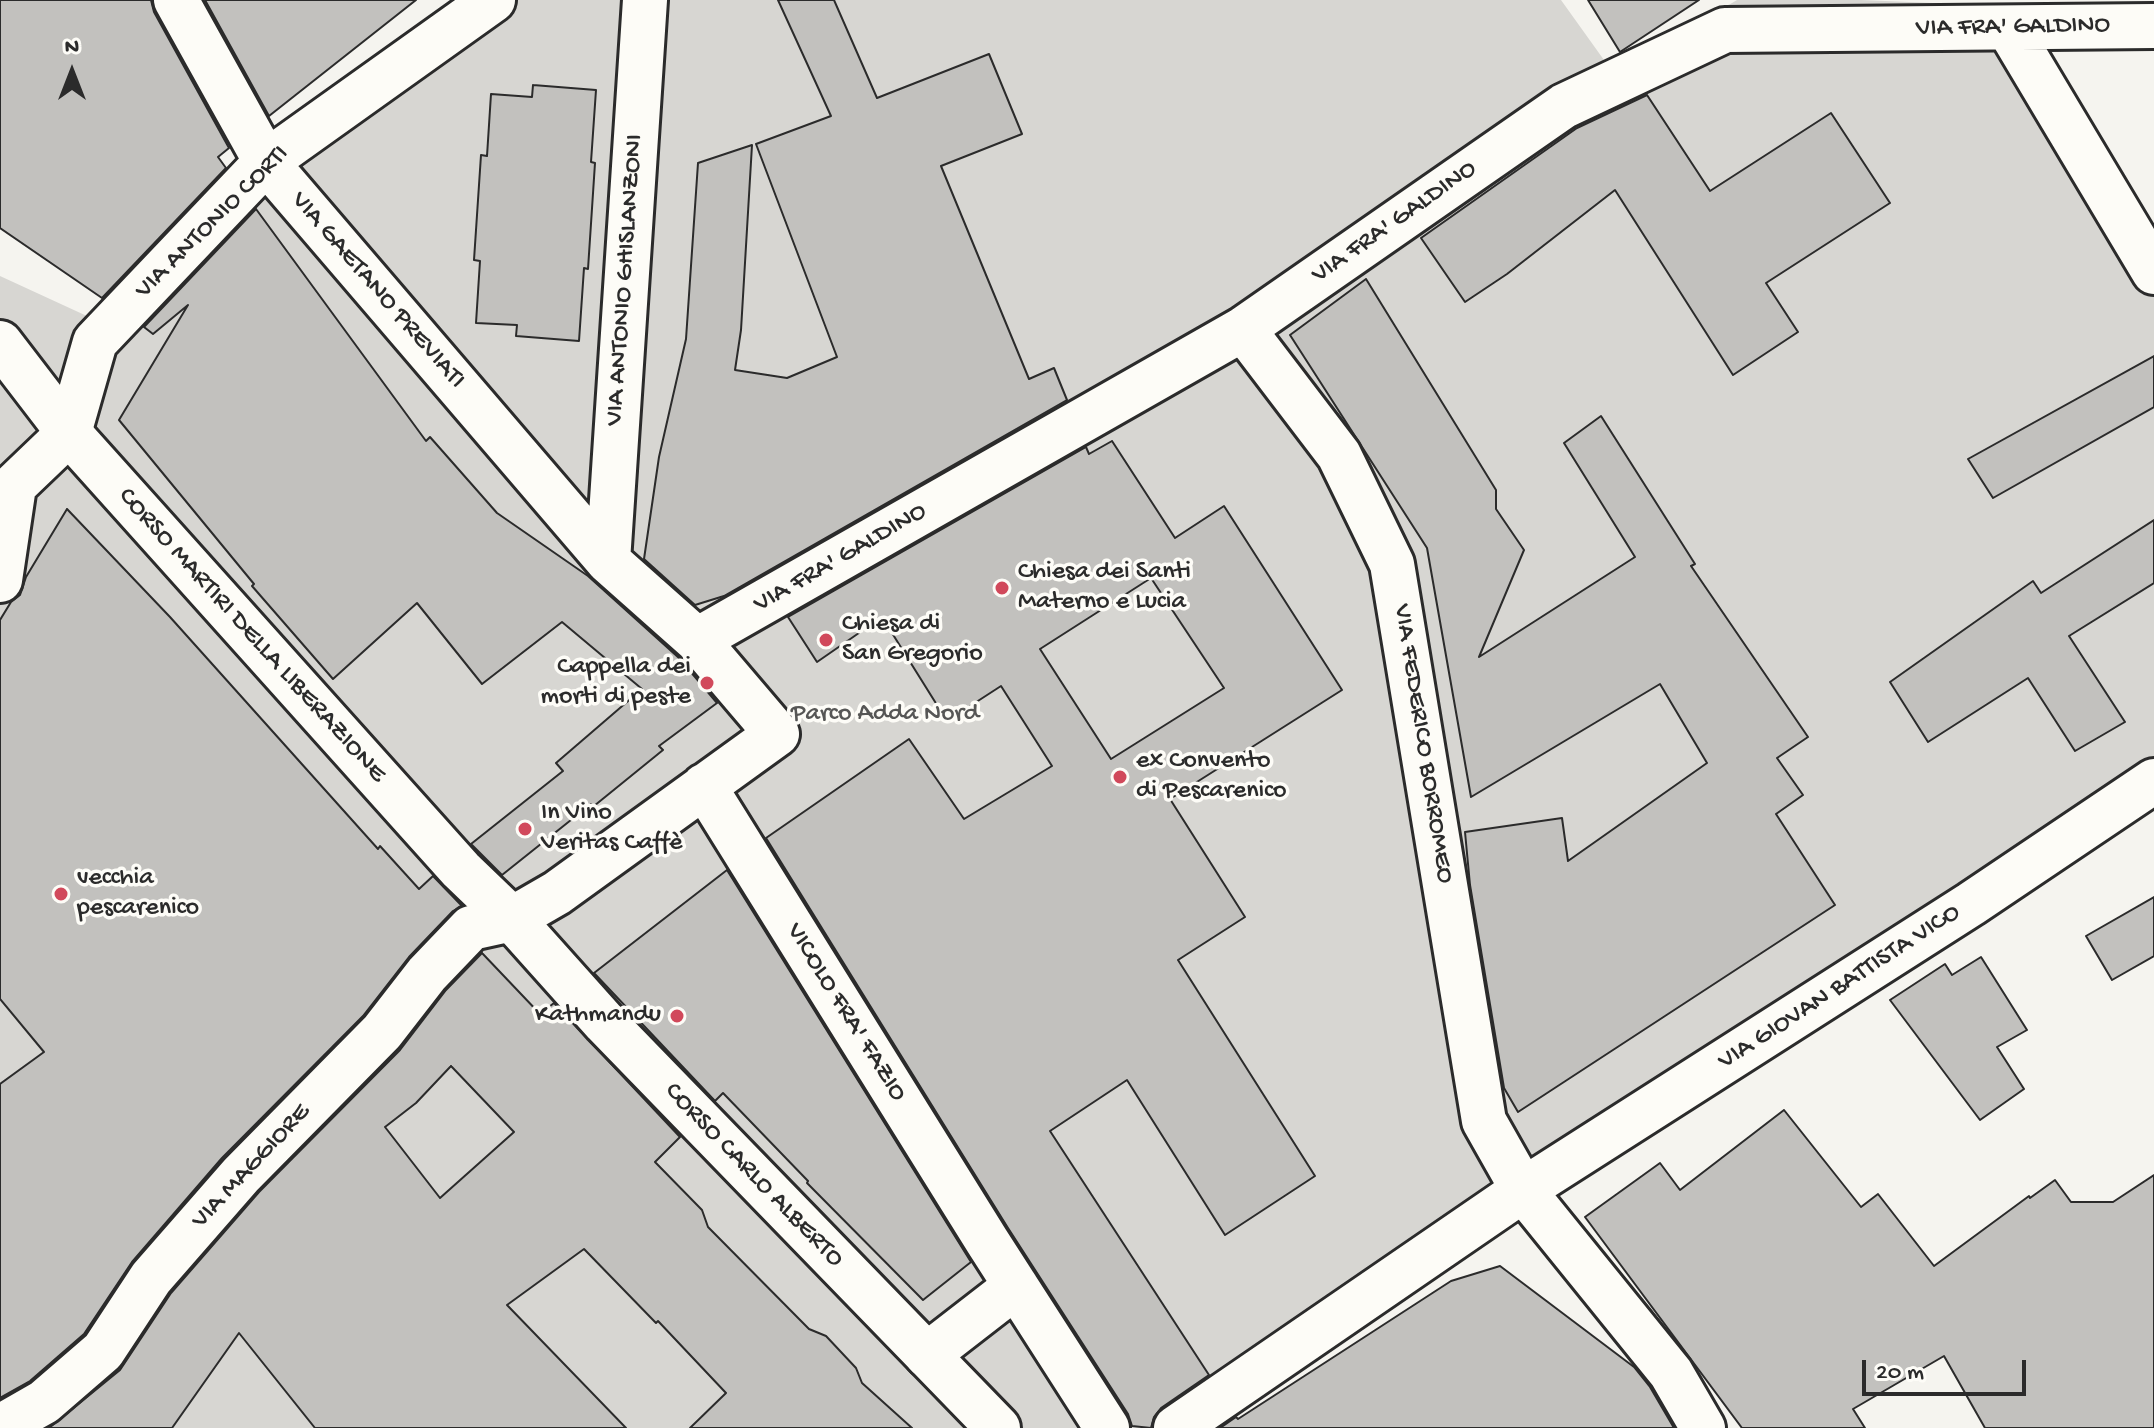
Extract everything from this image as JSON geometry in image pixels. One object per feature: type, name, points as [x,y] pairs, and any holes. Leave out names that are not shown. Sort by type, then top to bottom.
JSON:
[{"type":"street","name":"VIA GAETANO PREVIATI","points":[[176,0],[266,162],[608,561],[697,640],[777,734],[704,786]]},
{"type":"street","name":"VIA ANTONIO CORTI","points":[[69,433],[95,342],[266,162],[493,0]]},
{"type":"street","name":"VIA ANTONIO GHISLANZONI","points":[[608,561],[645,0]]},
{"type":"street","name":"VIA FRA' GALDINO","points":[[697,640],[1243,329],[1564,106],[1725,30],[2154,26]]},
{"type":"street","points":[[2009,29],[2154,272]]},
{"type":"street","name":"VIA FEDERICO BORROMEO","points":[[1243,329],[1339,455],[1392,564],[1484,1121],[1523,1190],[1671,1373],[1703,1428]]},
{"type":"street","name":"CORSO MARTIRI DELLA LIBERAZIONE","points":[[0,343],[69,433],[461,870],[512,919]]},
{"type":"street","points":[[0,580],[7,492],[69,433]]},
{"type":"street","name":"VIA GIOVAN BATTISTA VICO","points":[[1523,1190],[1971,904],[2154,781]]},
{"type":"street","name":"VIA MAGGIORE","points":[[0,1427],[44,1402],[103,1351],[151,1278],[241,1175],[382,1032],[427,974],[471,928],[512,919],[573,882],[704,786]]},
{"type":"street","name":"VICOLO FRA' FAZIO","points":[[704,786],[1107,1428]]},
{"type":"street","name":"CORSO CARLO ALBERTO","points":[[512,919],[593,1011],[998,1428]]},
{"type":"street","points":[[1176,1428],[1523,1190]]},
{"type":"street","points":[[927,1355],[1016,1286]]},
{"type":"green space","name":"Parco Adda Nord","points":[[504,0],[1561,0],[1614,74],[1737,0],[1861,0],[2005,6],[2154,240],[2154,787],[1209,1428],[0,1428],[0,276],[126,334],[264,153]]},
{"type":"building","points":[[0,0],[151,0],[154,12],[229,148],[218,157],[226,168],[102,298],[0,228]]},
{"type":"building","points":[[205,0],[416,0],[269,116]]},
{"type":"building","points":[[778,0],[834,0],[877,98],[989,54],[1022,134],[941,166],[1029,379],[1054,368],[1067,400],[724,596],[695,605],[644,559],[659,457],[686,339],[698,163],[752,145],[741,330],[735,370],[787,378],[837,357],[756,144],[831,116]]},
{"type":"building","points":[[1588,0],[1699,0],[1620,52]]},
{"type":"building","points":[[533,85],[596,90],[588,269],[584,268],[579,341],[516,336],[517,325],[476,323],[480,261],[474,260],[481,155],[487,156],[491,94],[532,97]]},
{"type":"building","points":[[1647,95],[1710,191],[1831,113],[1890,203],[1766,283],[1798,332],[1733,375],[1615,190],[1507,274],[1465,302],[1421,238],[1577,128]]},
{"type":"building","points":[[256,209],[426,441],[430,437],[497,513],[588,576],[679,658],[717,703],[659,746],[663,750],[594,806],[591,804],[502,875],[471,844],[563,771],[556,763],[642,689],[562,622],[482,684],[417,603],[333,679],[252,586],[254,584],[119,420],[188,305],[153,334],[144,327]]},
{"type":"building","points":[[1366,279],[1496,490],[1496,509],[1524,550],[1479,657],[1635,557],[1564,443],[1601,416],[1695,564],[1691,566],[1808,737],[1777,758],[1803,795],[1776,814],[1835,905],[1518,1112],[1504,1088],[1470,885],[1465,832],[1562,818],[1568,861],[1707,763],[1660,684],[1471,797],[1427,548],[1290,335]]},
{"type":"building","points":[[2154,356],[2154,407],[1993,498],[1968,459]]},
{"type":"building","points":[[1112,441],[1175,538],[1224,506],[1342,690],[1170,799],[1245,917],[1178,960],[1315,1176],[1225,1235],[1127,1080],[1050,1131],[1209,1375],[1161,1408],[1151,1428],[1132,1426],[1128,1414],[1008,1228],[766,838],[909,739],[964,819],[1052,766],[1001,686],[947,721],[882,617],[817,662],[788,617],[1086,447],[1089,454]],"holes":[[[1151,578],[1224,688],[1111,759],[1040,649]]]},
{"type":"building","points":[[67,509],[170,617],[378,849],[380,846],[419,889],[433,876],[462,906],[453,911],[409,957],[363,1016],[222,1158],[132,1262],[84,1334],[30,1381],[0,1398],[0,1084],[44,1052],[0,999],[0,620],[11,602],[20,595],[26,577]]},
{"type":"building","points":[[2154,520],[2154,583],[2069,636],[2125,722],[2075,751],[2028,678],[1928,742],[1890,682],[2033,581],[2041,593]]},
{"type":"building","points":[[727,870],[971,1262],[923,1300],[723,1093],[715,1101],[594,973]]},
{"type":"building","points":[[2154,897],[2154,956],[2112,980],[2086,936]]},
{"type":"building","points":[[482,953],[540,1014],[554,1003],[680,1137],[655,1162],[702,1210],[708,1227],[809,1329],[826,1336],[856,1368],[862,1383],[912,1428],[690,1428],[726,1393],[584,1249],[507,1305],[626,1428],[315,1428],[239,1333],[172,1428],[49,1428],[120,1370],[171,1293],[259,1192],[400,1050],[446,990]],"holes":[[[451,1066],[514,1132],[440,1198],[385,1127],[416,1103]]]},
{"type":"building","points":[[1981,957],[2027,1030],[1997,1047],[2024,1089],[1980,1120],[1890,1000],[1945,964],[1952,975]]},
{"type":"building","points":[[1784,1110],[1861,1207],[1878,1194],[1934,1266],[2055,1180],[2071,1202],[2113,1202],[2154,1175],[2154,1428],[1985,1428],[1944,1356],[1853,1409],[1865,1428],[1742,1428],[1585,1217],[1660,1163],[1680,1190]]},
{"type":"building","points":[[1500,1266],[1634,1367],[1650,1387],[1674,1428],[1220,1428],[1451,1281]]},
{"type":"place","name":"Chiesa dei Santi Materno e Lucia","points":[[1002,588]]},
{"type":"place","name":"Chiesa di San Gregorio","points":[[826,640]]},
{"type":"place","name":"Cappella dei morti di peste","points":[[707,683]]},
{"type":"place","name":"ex Convento di Pescarenico","points":[[1120,777]]},
{"type":"place","name":"In Vino Veritas Caffè","points":[[525,829]]},
{"type":"place","name":"vecchia pescarenico","points":[[61,894]]},
{"type":"place","name":"Kathmandu","points":[[677,1016]]}]
